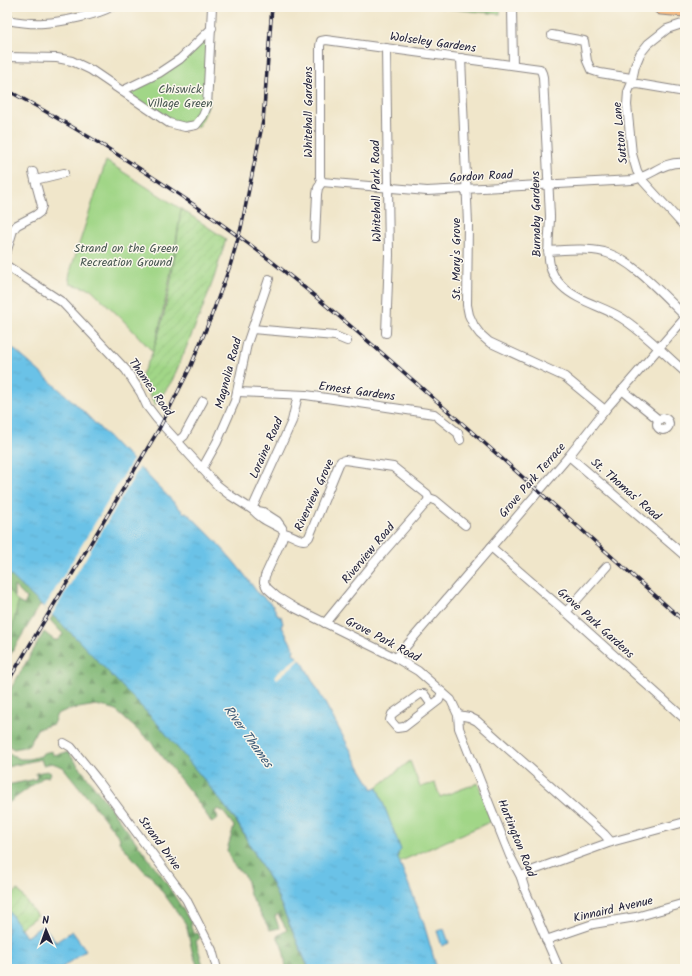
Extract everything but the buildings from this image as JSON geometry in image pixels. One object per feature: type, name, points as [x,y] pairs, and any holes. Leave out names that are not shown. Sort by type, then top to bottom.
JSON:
[{"type":"highway","points":[[661,7],[685,9]]},
{"type":"street","points":[[7,20],[44,23],[80,17],[106,10],[111,7]]},
{"type":"street","points":[[7,57],[43,58],[72,61],[90,70],[169,123],[185,127],[196,125],[203,116],[207,106],[212,7]]},
{"type":"street","points":[[512,7],[512,65]]},
{"type":"street","name":"Sutton Lane","points":[[640,177],[635,165],[629,125],[628,92],[635,66],[640,54],[648,44],[667,29],[685,23]]},
{"type":"street","points":[[122,91],[159,73],[180,59],[212,28]]},
{"type":"street","points":[[552,35],[584,41],[587,61],[591,70],[638,84],[685,92]]},
{"type":"street","name":"Wolseley Gardens","points":[[321,41],[326,40],[536,68],[541,71]]},
{"type":"street","name":"Whitehall Gardens","points":[[321,41],[320,180],[322,182]]},
{"type":"street","name":"Whitehall Park Road","points":[[386,48],[389,255],[386,333]]},
{"type":"street","name":"St. Mary's Grove","points":[[462,58],[468,224],[467,299],[469,315],[474,326],[489,342],[566,377],[605,410]]},
{"type":"street","name":"Burnaby Gardens","points":[[541,71],[543,77],[550,218],[548,251],[549,264],[552,271],[565,289],[578,297],[622,318],[685,372]]},
{"type":"street","name":"Gordon Road","points":[[322,182],[427,191],[548,185],[632,180],[668,164],[685,163]]},
{"type":"street","points":[[7,250],[13,230],[17,225],[36,216],[40,212],[42,206],[34,176],[64,173]]},
{"type":"street","points":[[640,177],[685,227]]},
{"type":"street","points":[[315,238],[317,194],[318,188],[322,182]]},
{"type":"street","points":[[548,251],[586,250],[599,251],[615,256],[636,270],[685,317]]},
{"type":"street","name":"Thames Road","points":[[7,266],[62,302],[126,370],[141,393],[147,406],[157,419],[223,491],[277,521],[283,531]]},
{"type":"street","name":"Magnolia Road","points":[[202,469],[217,442],[238,392],[243,360],[252,328],[269,280]]},
{"type":"street","name":"Grove Park Terrace","points":[[396,658],[569,456],[605,410],[685,317]]},
{"type":"street","points":[[252,328],[306,332],[311,334],[335,336],[347,341]]},
{"type":"street","points":[[622,390],[659,420]]},
{"type":"street","name":"Ernest Gardens","points":[[238,392],[298,395],[434,414],[458,433],[460,440]]},
{"type":"street","name":"Loraine Road","points":[[253,509],[292,421],[298,395]]},
{"type":"street","points":[[178,441],[184,436],[203,401]]},
{"type":"street","name":"St. Thomas' Road","points":[[569,456],[685,556]]},
{"type":"street","name":"Riverview Grove","points":[[283,531],[303,540],[307,540],[309,538],[339,464],[342,460],[389,465],[393,467],[465,526]]},
{"type":"street","name":"Riverview Road","points":[[325,623],[429,498]]},
{"type":"street","name":"Grove Park Road","points":[[283,531],[282,539],[264,579],[265,584],[270,591],[286,603],[418,670],[452,703],[458,715]]},
{"type":"street","name":"Grove Park Gardens","points":[[491,547],[685,719]]},
{"type":"street","points":[[566,612],[607,566]]},
{"type":"street","points":[[432,705],[424,694],[420,694],[392,714],[390,720],[397,728],[404,727],[439,700],[442,692]]},
{"type":"street","points":[[458,715],[469,717],[477,721],[604,834],[611,842]]},
{"type":"street","name":"Hartington Road","points":[[458,715],[459,726],[510,856],[521,877],[525,890],[559,969]]},
{"type":"street","name":"Strand Drive","points":[[64,743],[71,747],[96,778],[186,899],[212,950],[217,969]]},
{"type":"street","points":[[521,877],[531,871],[611,842],[685,822]]},
{"type":"street","name":"Kinnaird Avenue","points":[[546,940],[592,924],[636,917],[685,904]]},
{"type":"green space","points":[[434,7],[500,7],[500,14]]},
{"type":"green space","name":"Chiswick Village Green","points":[[211,33],[209,104],[198,127],[168,124],[122,92],[158,75]]},
{"type":"green space","name":"Strand on the Green Recreation Ground","points":[[106,161],[181,209],[176,245],[162,317],[153,352],[91,289],[70,284],[69,279],[71,269]]},
{"type":"green space","points":[[181,209],[226,239],[214,278],[200,315],[172,381],[155,405],[141,376],[159,334],[171,281]]},
{"type":"green space","points":[[7,564],[41,604],[7,660],[7,643],[10,638],[18,602],[24,605],[27,599],[14,586],[14,598],[7,592]]},
{"type":"green space","points":[[7,588],[18,602],[10,638],[7,636]]},
{"type":"green space","points":[[55,612],[131,685],[229,809],[272,884],[309,969],[286,969],[281,944],[277,936],[287,930],[278,914],[275,916],[279,928],[270,930],[250,895],[246,878],[232,863],[227,850],[234,826],[219,809],[215,811],[218,818],[212,823],[198,802],[151,742],[114,709],[96,705],[67,710],[57,714],[53,724],[37,729],[28,746],[14,749],[7,745],[7,695],[44,632],[54,640],[58,640],[63,634],[50,620]]},
{"type":"green space","points":[[52,751],[53,755],[68,752],[161,875],[191,922],[191,928],[195,934],[198,933],[200,938],[196,941],[204,969],[194,969],[197,964],[193,955],[186,924],[150,875],[146,873],[119,842],[120,838],[63,767],[52,763],[43,765],[41,759],[7,767],[7,752],[20,759],[29,759]]},
{"type":"green space","points":[[410,761],[420,787],[435,783],[440,797],[478,783],[492,821],[399,862],[398,853],[388,818],[377,787]]},
{"type":"green space","points":[[47,771],[51,773],[49,777],[45,776],[7,804],[7,785],[37,779],[36,773]]},
{"type":"green space","points":[[18,890],[37,916],[20,928],[7,908],[7,898]]},
{"type":"water","name":"River Thames","points":[[7,343],[77,405],[184,513],[186,512],[206,531],[225,551],[259,595],[261,595],[273,606],[279,617],[281,616],[283,624],[281,625],[294,649],[293,653],[303,663],[373,789],[377,787],[401,850],[398,853],[398,858],[423,921],[437,969],[309,969],[272,884],[237,822],[156,722],[73,635],[7,572]]},
{"type":"water","points":[[7,908],[26,937],[43,925],[56,942],[72,931],[86,950],[60,969],[7,969]]},
{"type":"water","points":[[444,929],[449,943],[442,946],[437,931]]},
{"type":"pier","points":[[134,458],[141,465],[52,615],[44,608]]},
{"type":"pier","points":[[298,657],[300,660],[277,679],[274,676]]},
{"type":"railway","points":[[7,683],[159,429],[190,368],[211,317],[230,266],[241,228],[263,121],[272,7]]},
{"type":"railway","points":[[7,90],[69,125],[131,163],[220,223],[275,264],[399,368],[685,622]]}]
